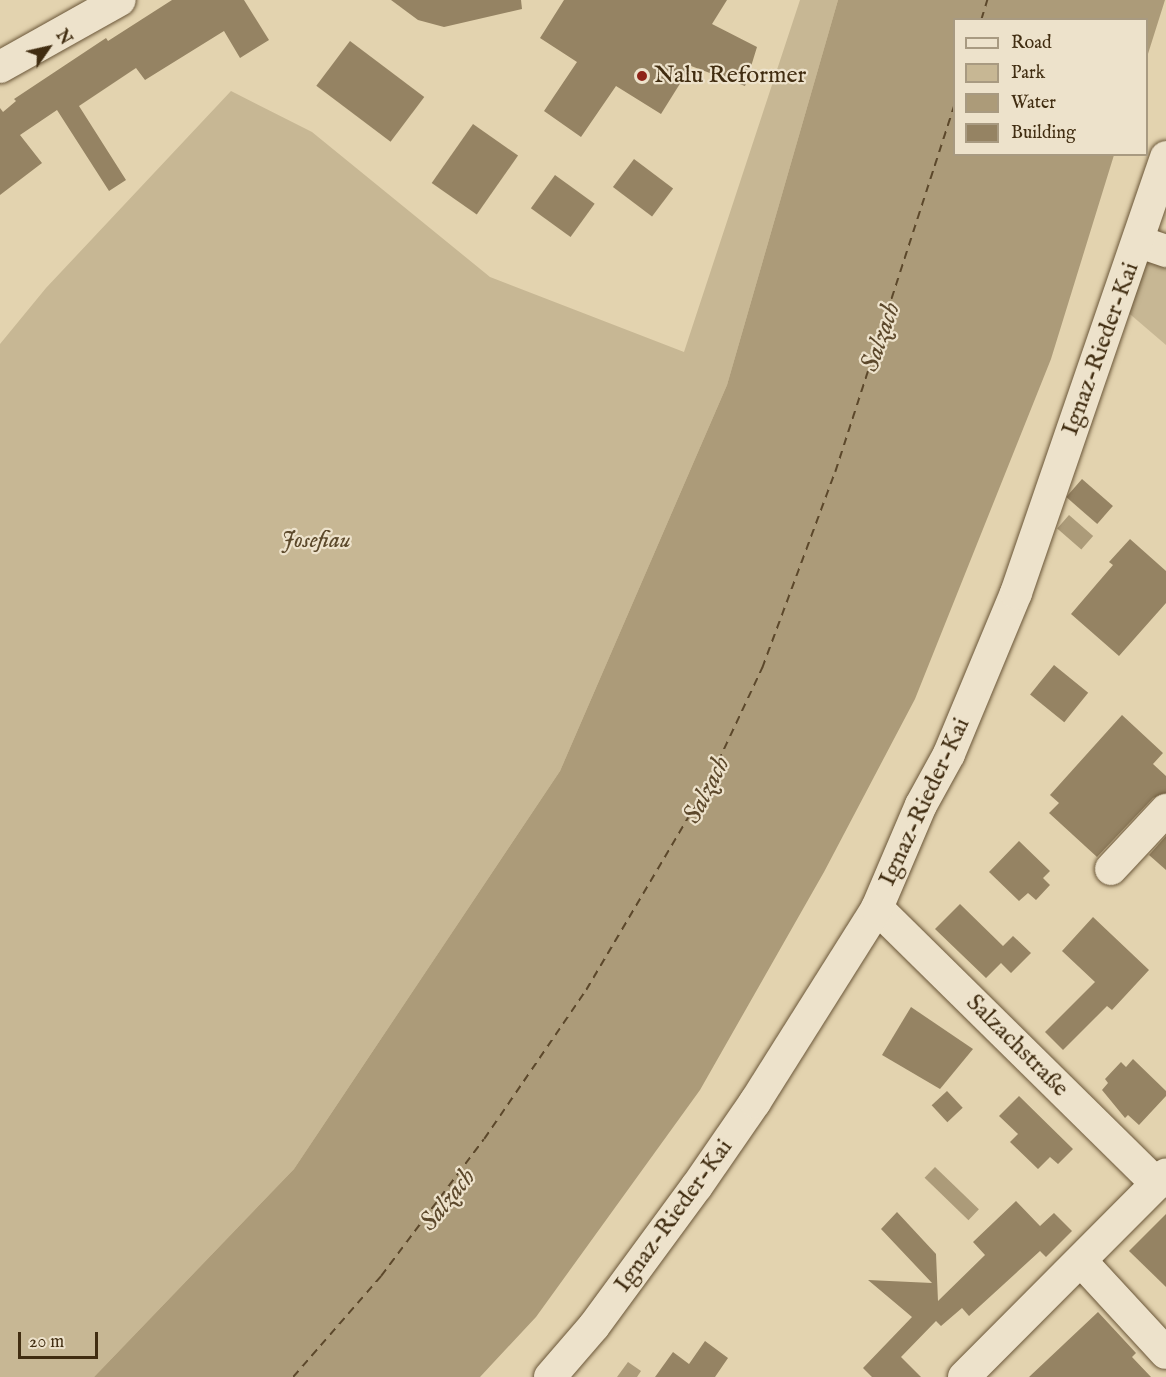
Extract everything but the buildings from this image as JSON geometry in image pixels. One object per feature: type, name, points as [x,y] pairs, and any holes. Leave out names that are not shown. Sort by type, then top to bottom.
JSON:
[{"type":"street","points":[[0,67],[120,0]]},
{"type":"street","name":"Ignaz-Rieder-Kai","points":[[550,1377],[594,1326],[697,1186],[755,1102],[877,908],[921,805],[949,754],[1016,593],[1153,247],[1166,157]]},
{"type":"street","points":[[1111,869],[1166,810]]},
{"type":"street","name":"Salzachstraße","points":[[877,908],[1161,1179]]},
{"type":"street","points":[[964,1377],[1161,1179]]},
{"type":"street","points":[[1081,1261],[1166,1353]]},
{"type":"green space","name":"Josefiau","points":[[800,0],[838,0],[727,385],[560,771],[294,1169],[94,1377],[0,1377],[0,344],[46,288],[231,91],[312,132],[490,277],[684,352]]},
{"type":"green space","points":[[1153,259],[1166,263],[1166,345],[1124,309],[1145,262]]},
{"type":"water","name":"Salzach","points":[[838,0],[1165,0],[1148,54],[1148,18],[953,18],[953,156],[1114,156],[1051,359],[915,699],[824,872],[700,1090],[536,1317],[480,1377],[94,1377],[294,1169],[560,771],[727,385]]},
{"type":"water","points":[[1069,515],[1093,536],[1081,550],[1057,529]]},
{"type":"water","points":[[935,1167],[979,1209],[968,1220],[925,1178]]},
{"type":"water","points":[[628,1362],[641,1371],[637,1377],[617,1377]]},
{"type":"ferry route","points":[[982,18],[987,0]]},
{"type":"ferry route","points":[[293,1377],[381,1276],[484,1139],[586,990],[706,787],[762,668],[835,472],[953,109]]},
{"type":"place","name":"Nalu Reformer","points":[[642,76]]}]
